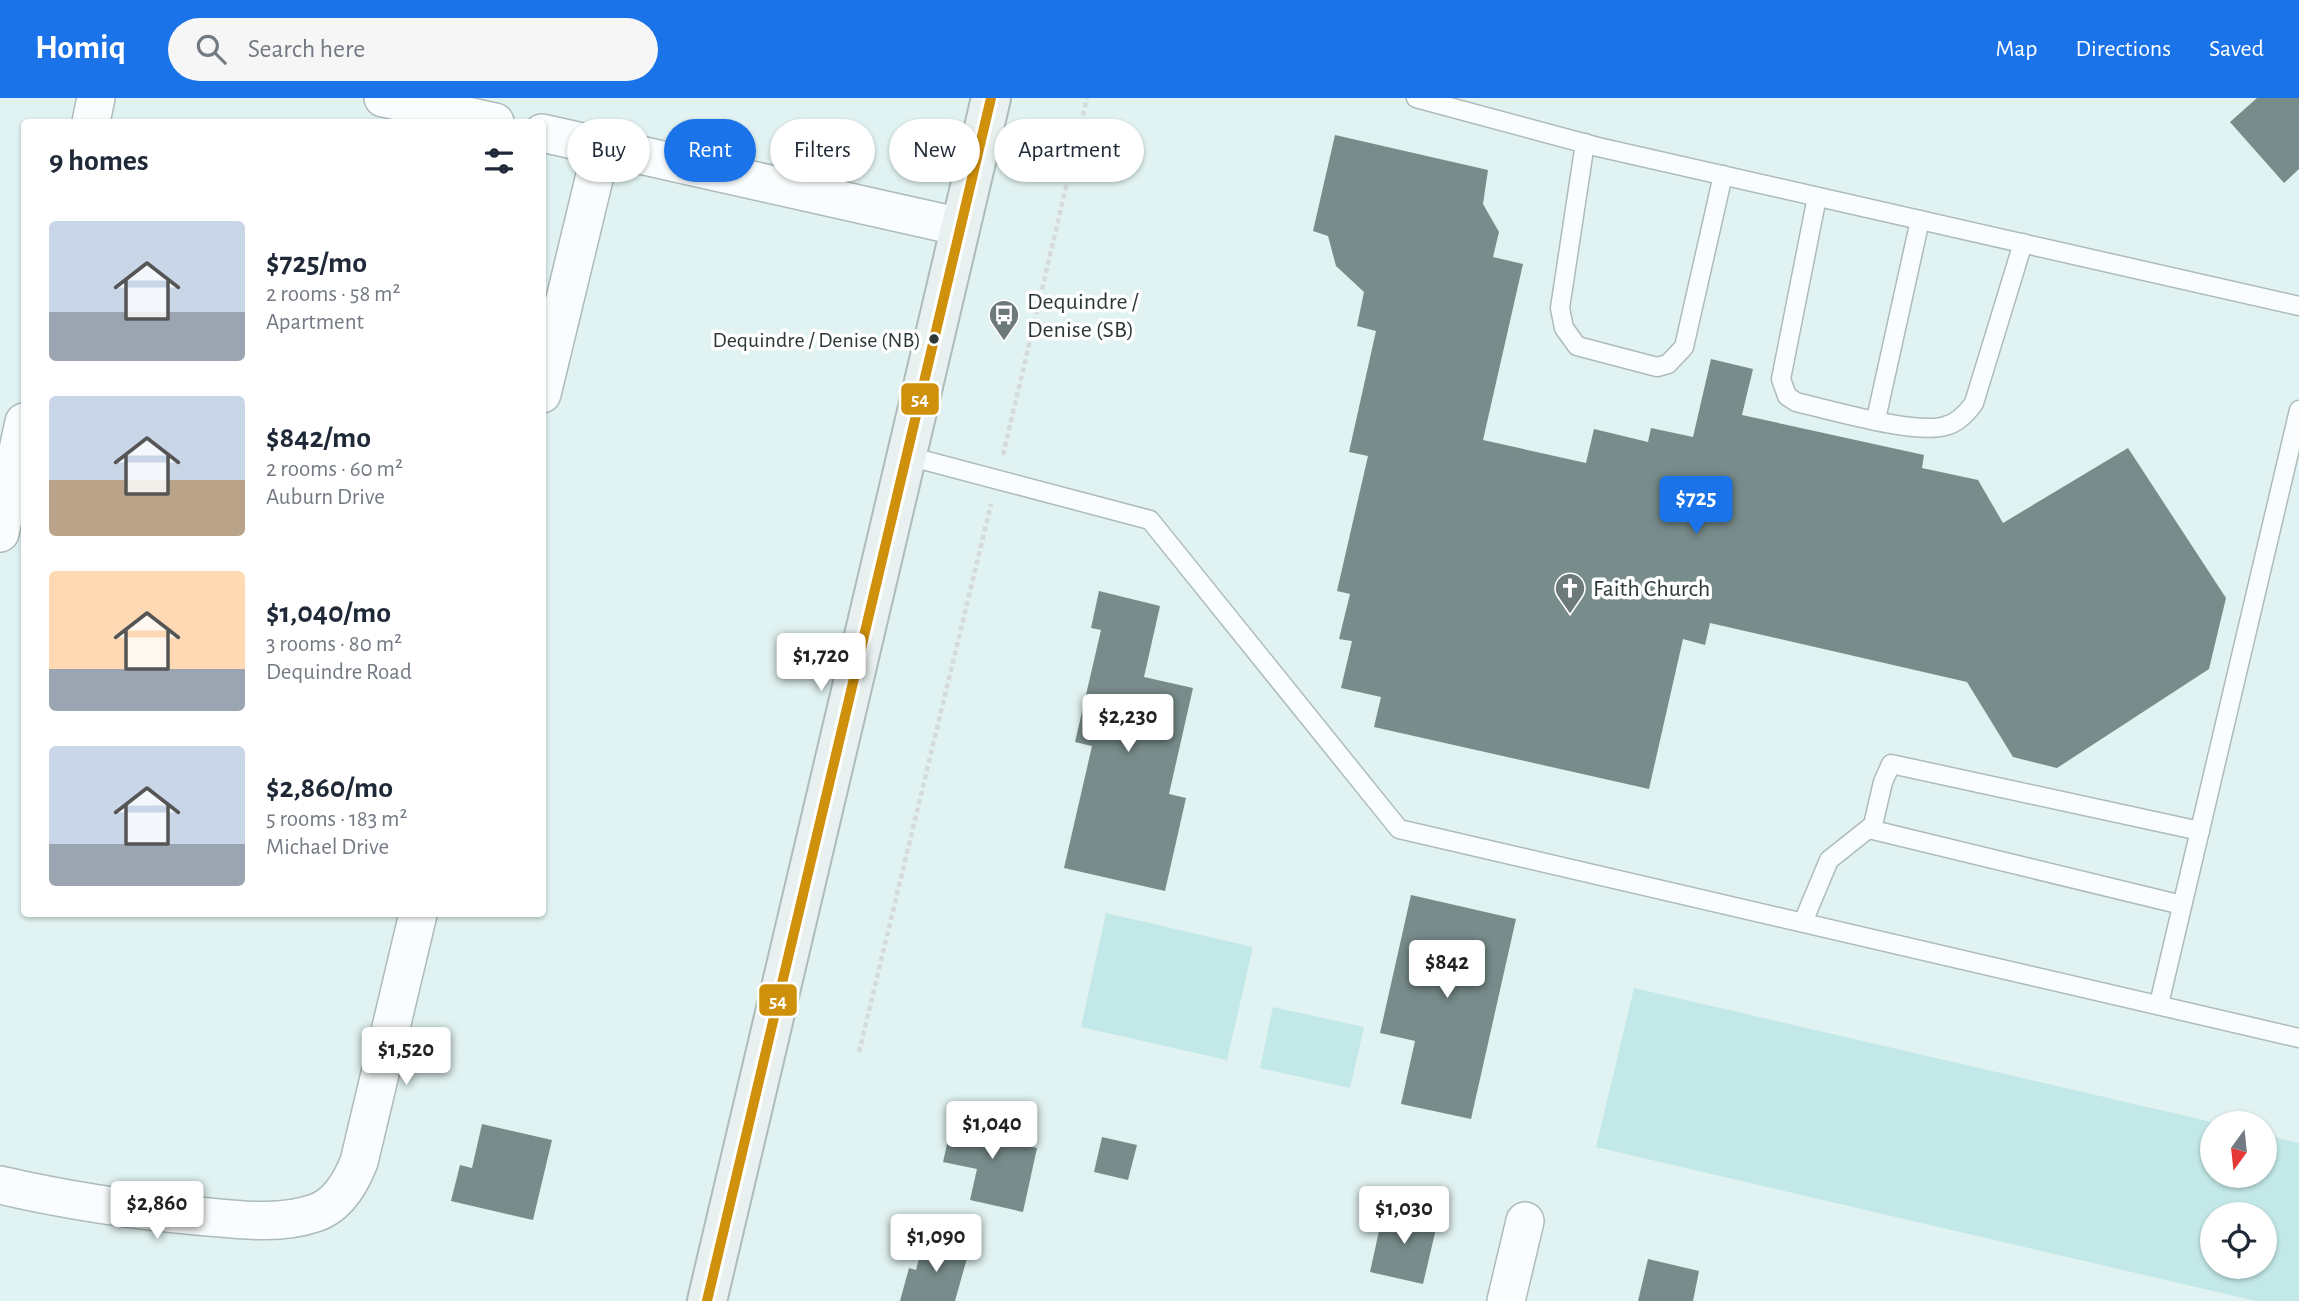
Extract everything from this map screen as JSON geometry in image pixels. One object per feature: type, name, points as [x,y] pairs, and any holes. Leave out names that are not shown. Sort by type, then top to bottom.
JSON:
[{"type":"main road","points":[[707,1301],[991,98]]},
{"type":"street","points":[[92,119],[96,98]]},
{"type":"street","points":[[383,98],[481,119]]},
{"type":"street","points":[[546,134],[567,138]]},
{"type":"street","points":[[650,157],[961,227]]},
{"type":"street","points":[[546,377],[593,182]]},
{"type":"street","points":[[0,533],[21,436]]},
{"type":"street","points":[[0,1185],[130,1210],[250,1221],[317,1213],[340,1195],[351,1181],[359,1162],[417,917]]},
{"type":"street","points":[[1506,1301],[1525,1221]]},
{"type":"lane","points":[[1416,98],[1585,143],[2299,306]]},
{"type":"lane","points":[[1585,143],[1560,308],[1564,328],[1577,346],[1657,367],[1668,365],[1684,347],[1723,175]]},
{"type":"lane","points":[[1817,197],[1781,379],[1787,396],[1796,402],[1924,429],[1947,426],[1965,415],[1974,403],[2023,243]]},
{"type":"lane","points":[[1876,419],[1920,220]]},
{"type":"lane","points":[[2159,1004],[2299,410]]},
{"type":"lane","points":[[908,456],[1150,520],[1399,829],[2299,1038]]},
{"type":"lane","points":[[1803,922],[1829,860],[1873,825],[1883,782],[1891,764],[2200,831]]},
{"type":"lane","points":[[1869,829],[2182,905]]},
{"type":"path","points":[[1002,456],[1087,98]]},
{"type":"path","points":[[859,1052],[992,501]]},
{"type":"shaded area","points":[[1106,913],[1253,947],[1227,1060],[1081,1027]]},
{"type":"shaded area","points":[[1634,988],[2200,1119],[2200,1188],[2277,1188],[2277,1138],[2299,1143],[2299,1301],[2256,1301],[1596,1147]]},
{"type":"shaded area","points":[[1273,1007],[1364,1027],[1350,1088],[1260,1068]]},
{"type":"building","points":[[2257,98],[2299,98],[2299,169],[2284,183],[2230,122]]},
{"type":"building","points":[[1335,135],[1488,170],[1483,204],[1499,232],[1493,257],[1523,264],[1483,440],[1586,463],[1594,429],[1648,442],[1651,428],[1693,437],[1711,359],[1753,369],[1742,415],[1924,455],[1922,468],[1978,480],[2003,523],[2128,448],[2226,598],[2209,669],[2057,768],[2013,757],[1967,682],[1710,623],[1705,645],[1683,639],[1649,789],[1374,727],[1381,697],[1341,688],[1352,641],[1339,639],[1350,594],[1337,591],[1368,456],[1349,452],[1376,331],[1357,326],[1364,292],[1336,266],[1328,236],[1313,231]]},
{"type":"building","points":[[1099,591],[1160,606],[1144,677],[1193,688],[1169,794],[1186,798],[1165,891],[1064,868],[1092,746],[1075,742],[1101,630],[1091,628]]},
{"type":"building","points":[[1411,895],[1516,919],[1471,1119],[1401,1104],[1415,1041],[1380,1033]]},
{"type":"building","points":[[954,1113],[1014,1126],[1010,1142],[1037,1148],[1023,1212],[970,1200],[977,1169],[943,1162]]},
{"type":"building","points":[[482,1124],[552,1140],[533,1220],[451,1201],[460,1165],[472,1168]]},
{"type":"building","points":[[1102,1137],[1137,1145],[1128,1180],[1094,1172]]},
{"type":"building","points":[[1384,1208],[1438,1220],[1423,1284],[1370,1272]]},
{"type":"building","points":[[924,1239],[969,1251],[955,1301],[900,1301],[909,1268],[916,1270]]},
{"type":"building","points":[[1648,1259],[1699,1271],[1693,1301],[1638,1301]]},
{"type":"transit line","name":"54","points":[[707,1301],[991,98]]},
{"type":"place","name":"Dequindre / Denise (NB)","points":[[934,339]]},
{"type":"place","name":"Dequindre / Denise (SB)","points":[[1004,342]]},
{"type":"place","name":"Faith Church","points":[[1570,615]]}]
